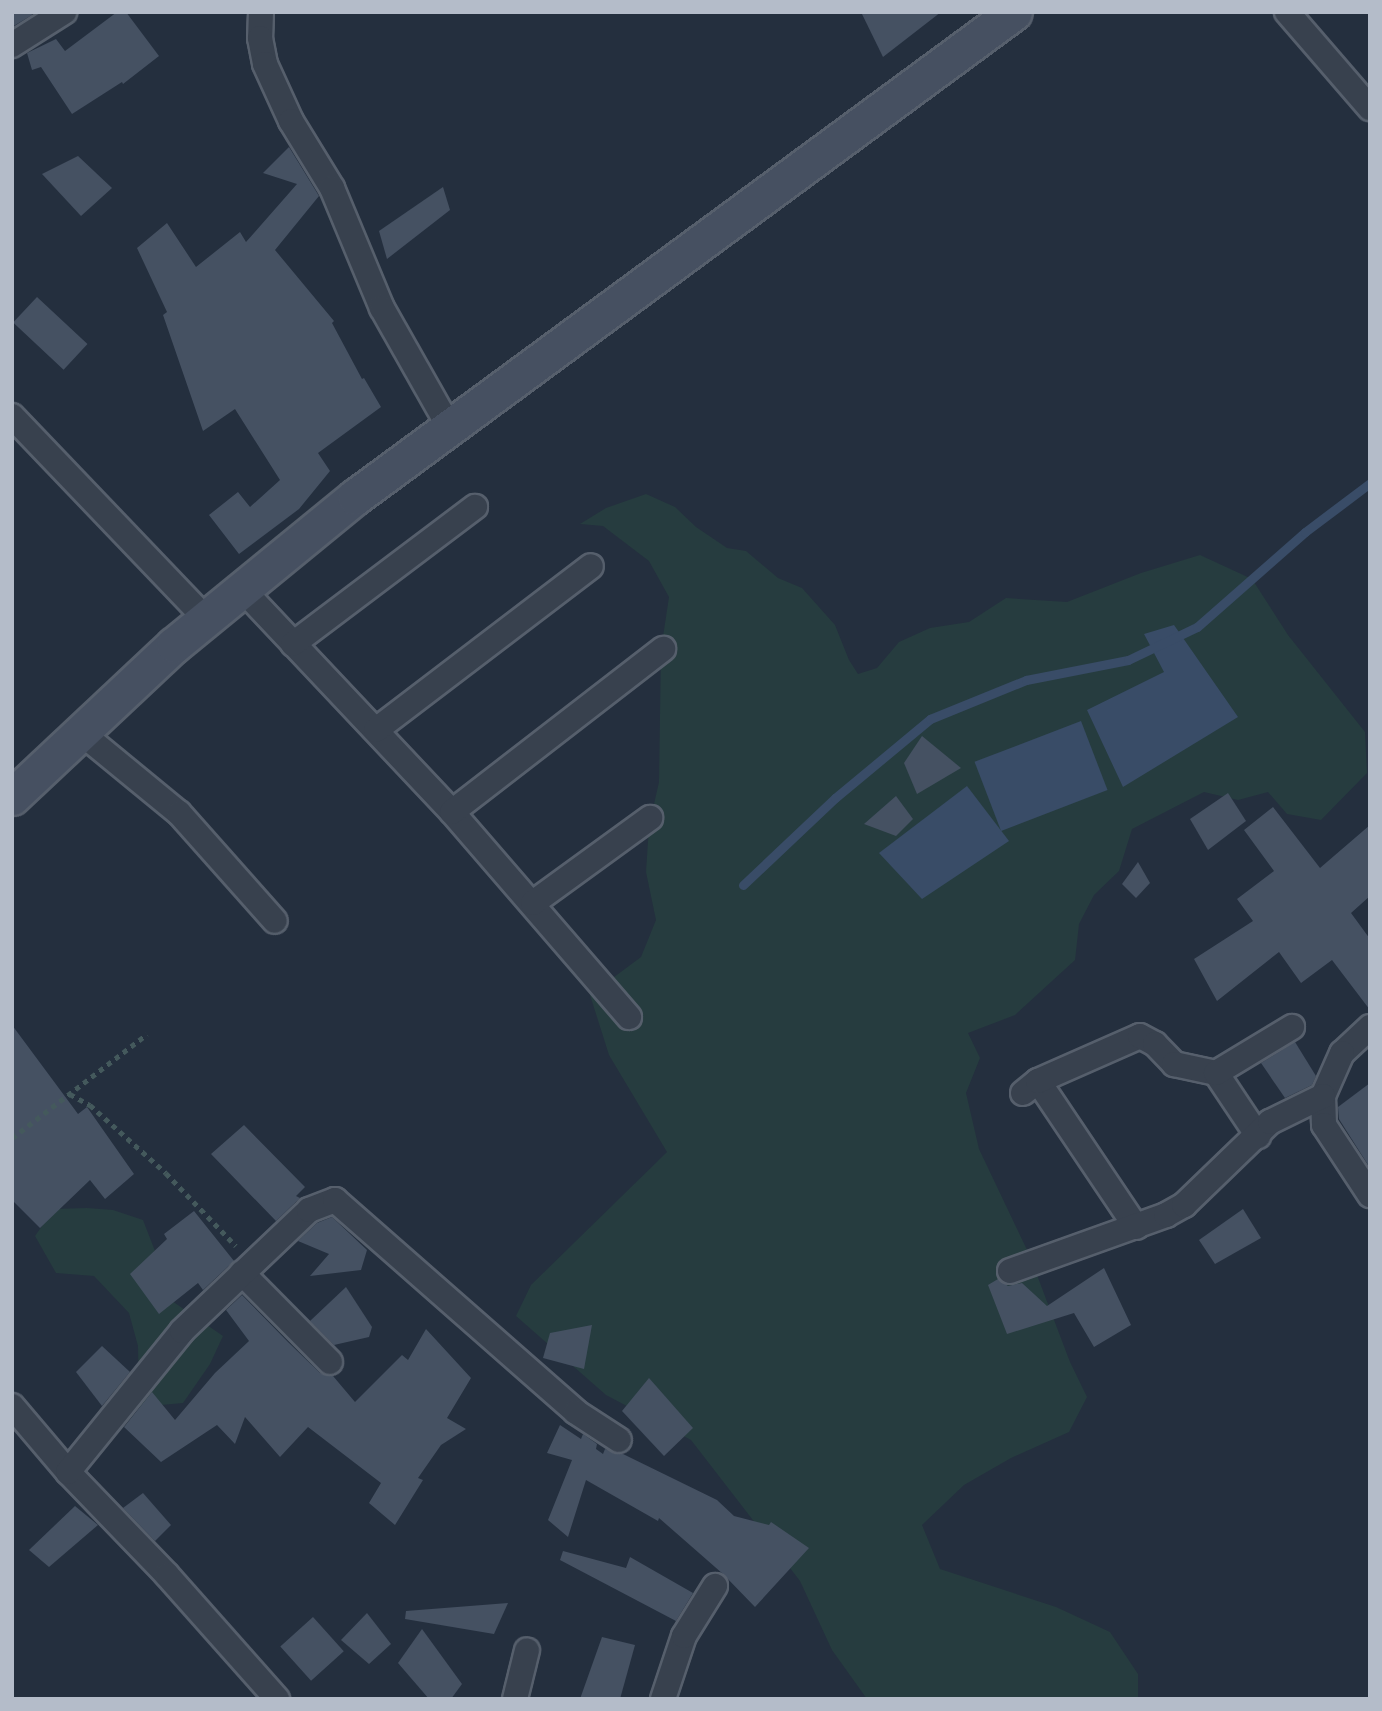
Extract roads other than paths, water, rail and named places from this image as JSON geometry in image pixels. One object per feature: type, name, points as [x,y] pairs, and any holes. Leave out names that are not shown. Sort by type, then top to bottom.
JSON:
[{"type":"street","points":[[12,45],[64,12]]},
{"type":"street","points":[[261,12],[260,38],[265,64],[291,121],[332,188],[382,308],[450,428]]},
{"type":"street","points":[[12,797],[79,731],[206,619],[355,497],[1014,12]]},
{"type":"street","points":[[1287,12],[1370,108]]},
{"type":"street","points":[[12,416],[206,619]]},
{"type":"street","points":[[293,644],[475,508]]},
{"type":"street","points":[[376,730],[591,566]]},
{"type":"street","points":[[242,589],[452,812],[629,1017]]},
{"type":"street","points":[[452,812],[663,649]]},
{"type":"street","points":[[79,731],[179,813],[275,921]]},
{"type":"street","points":[[533,903],[650,818]]},
{"type":"street","points":[[1136,1227],[1031,1087],[1140,1036],[1155,1044],[1174,1064],[1216,1073],[1292,1027]]},
{"type":"street","points":[[1370,1027],[1342,1053],[1323,1096],[1324,1125],[1370,1195]]},
{"type":"street","points":[[1216,1073],[1258,1136]]},
{"type":"street","points":[[1010,1271],[1136,1227],[1184,1205],[1258,1136],[1269,1122],[1323,1096]]},
{"type":"street","points":[[68,1472],[182,1331],[309,1210],[335,1200],[576,1412],[619,1440]]},
{"type":"street","points":[[247,1267],[330,1362]]},
{"type":"street","points":[[12,1406],[68,1472],[167,1575],[277,1699]]},
{"type":"street","points":[[663,1699],[684,1636],[715,1586]]},
{"type":"street","points":[[515,1699],[527,1650]]},
{"type":"water","points":[[1174,625],[1238,717],[1123,787],[1087,710],[1164,672],[1144,634]]},
{"type":"water","points":[[1081,721],[1108,790],[1001,831],[975,762]]},
{"type":"water","points":[[967,786],[1009,841],[922,899],[879,853]]},
{"type":"waterway","points":[[743,885],[835,798],[930,719],[1026,680],[1128,660],[1197,627],[1305,532],[1370,483]]}]
